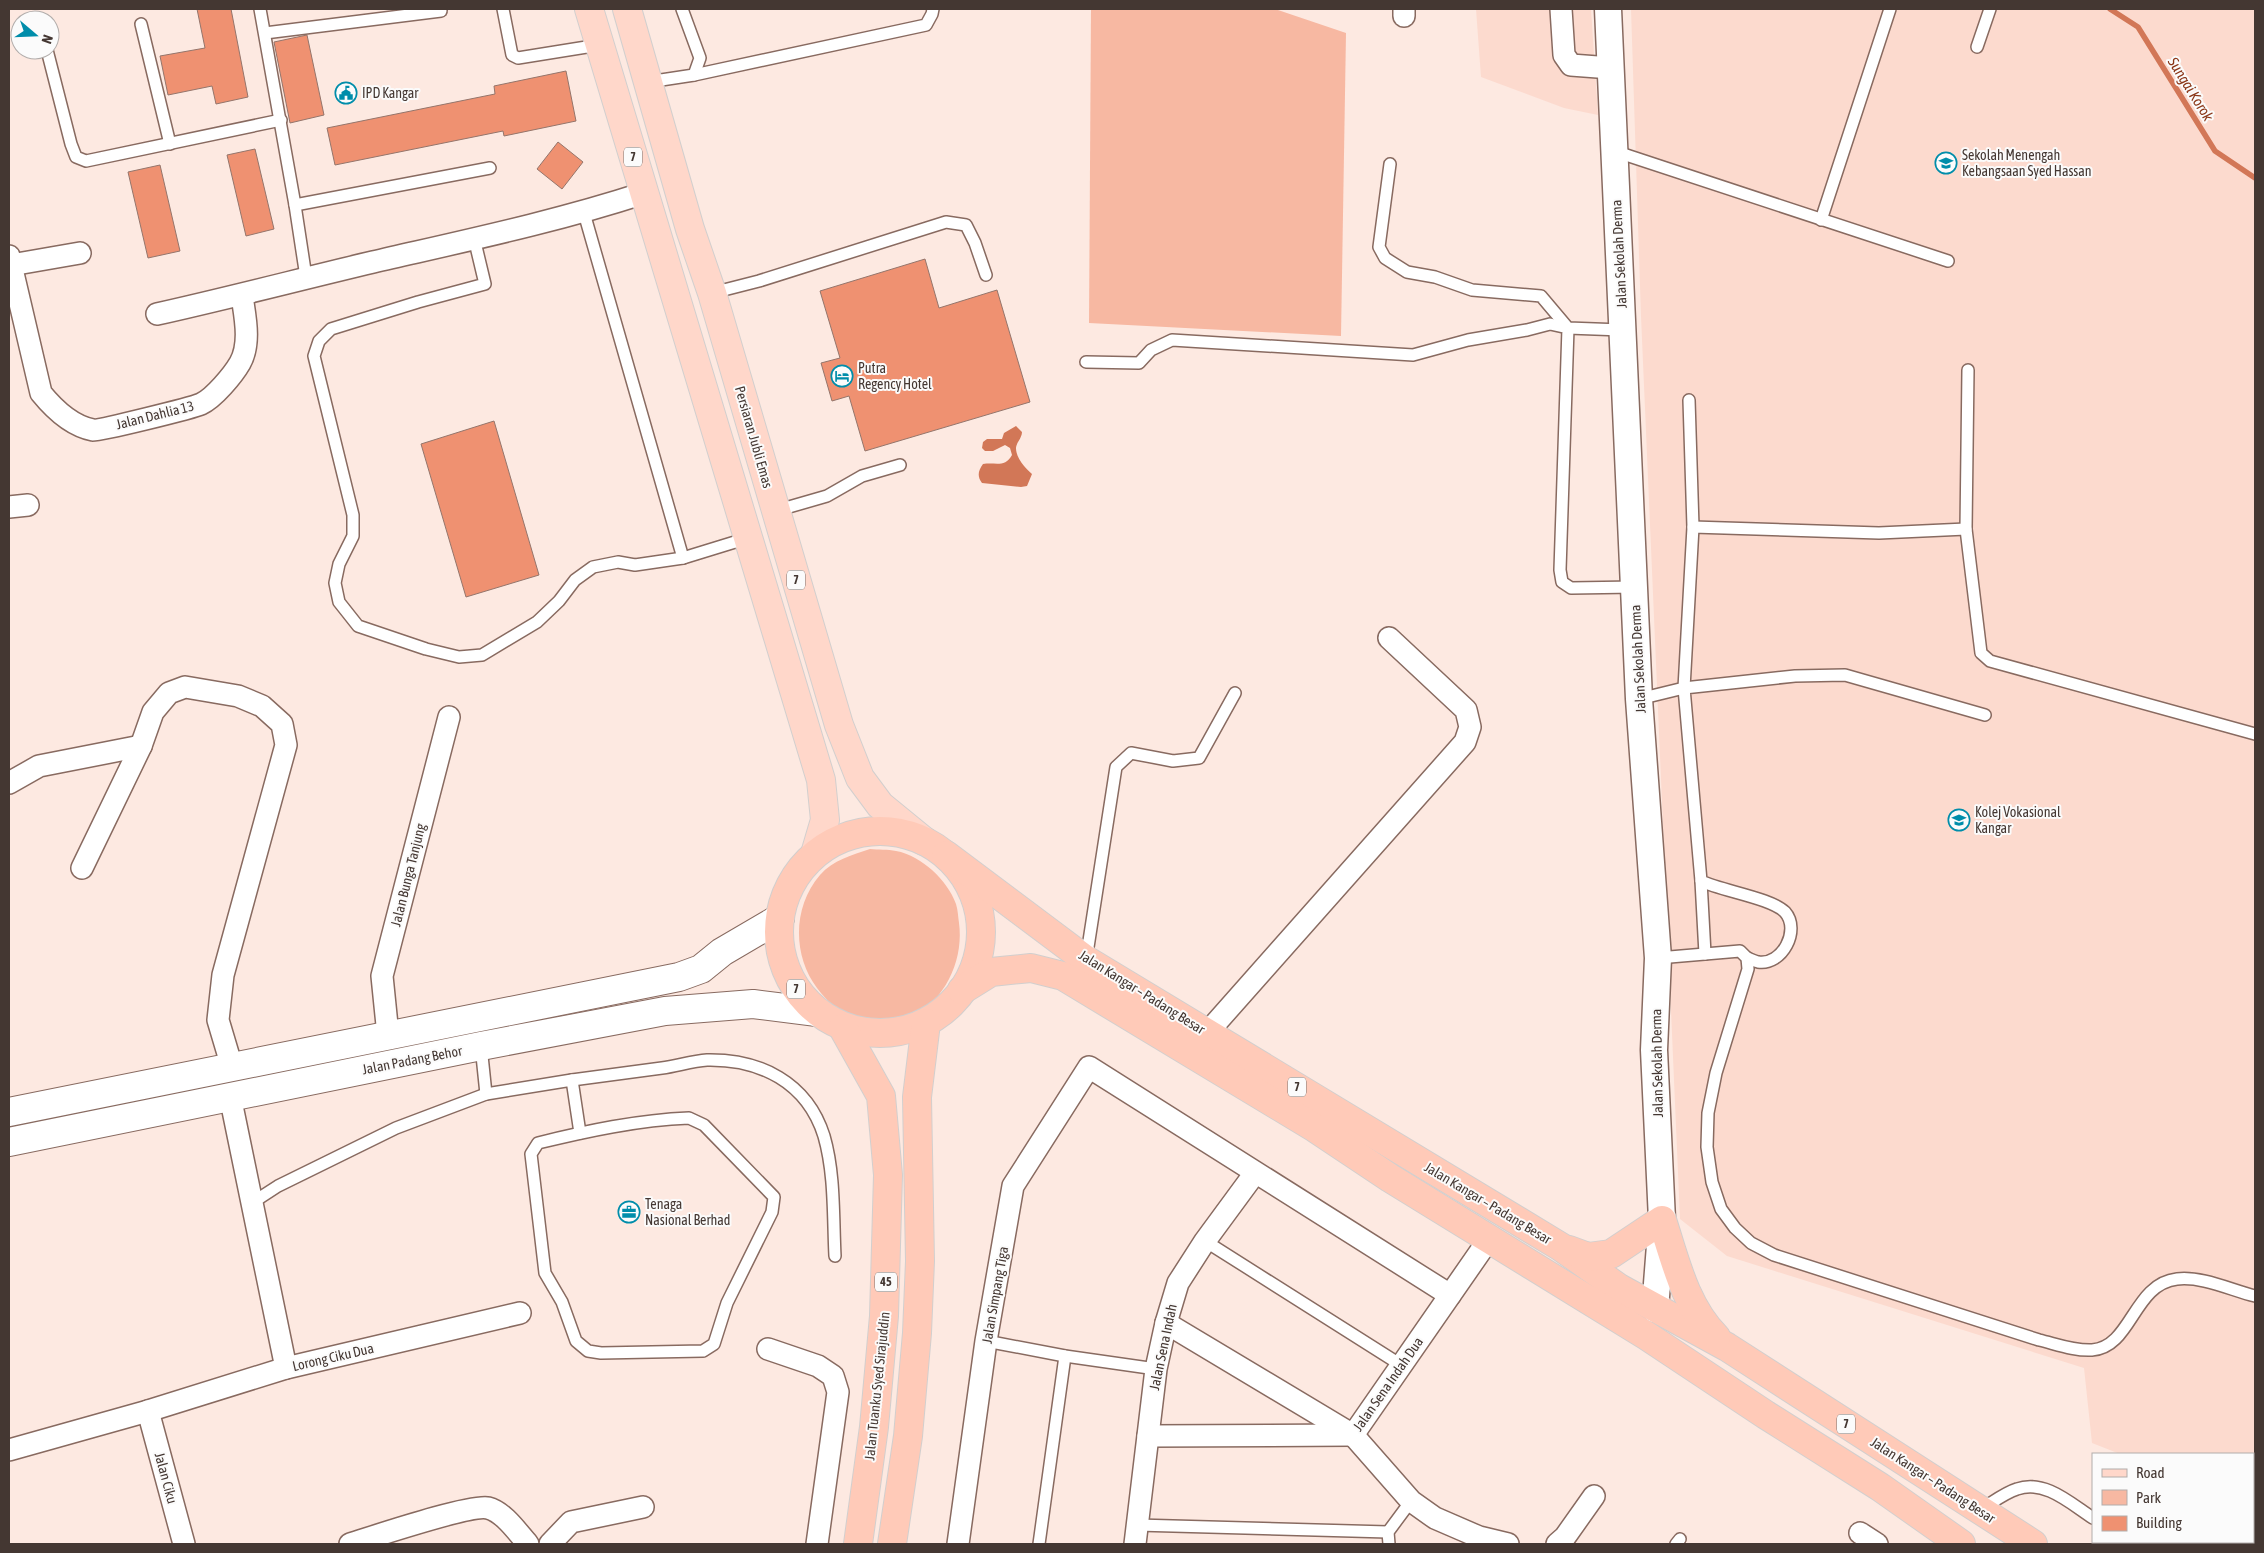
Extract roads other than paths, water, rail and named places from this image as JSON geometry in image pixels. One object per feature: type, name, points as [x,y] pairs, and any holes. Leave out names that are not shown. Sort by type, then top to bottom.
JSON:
[{"type":"highway","name":"7","points":[[887,830],[906,834],[935,848],[964,875],[976,899],[981,925],[979,952],[970,977],[952,1004],[926,1023],[906,1031],[885,1034],[864,1033],[843,1028],[817,1012],[799,993],[786,970],[780,953],[780,918],[785,896],[795,876],[815,854],[831,843],[849,836],[868,831],[887,830]]},
{"type":"highway","name":"Jalan Kangar – Padang Besar","points":[[935,848],[1086,960],[1561,1247],[1619,1288],[1727,1347],[2033,1544]]},
{"type":"highway","name":"Jalan Kangar – Padang Besar","points":[[962,990],[991,972],[1031,968],[1063,976],[1315,1128],[1390,1178],[1682,1359],[1880,1487],[1943,1539]]},
{"type":"highway","points":[[892,1544],[908,1436],[917,1333],[920,1261],[917,1097],[926,1023]]},
{"type":"highway","name":"Jalan Tuanku Syed Sirajuddin","points":[[843,1028],[881,1096],[888,1175],[884,1316],[874,1427],[858,1544]]},
{"type":"highway","points":[[1561,1247],[1588,1257],[1611,1254],[1662,1220],[1680,1274],[1696,1312],[1705,1326],[1727,1347]]},
{"type":"highway","points":[[1598,1307],[1644,1314],[1655,1309],[1663,1330],[1682,1359]]},
{"type":"main road","name":"7","points":[[589,9],[821,780],[825,820],[815,854]]},
{"type":"main road","name":"Persiaran Jubli Emas","points":[[626,9],[690,229],[712,293],[826,683],[854,764],[860,778],[880,805],[935,848]]},
{"type":"main road","points":[[678,305],[712,293]]},
{"type":"main road","name":"Jalan Padang Behor","points":[[9,1112],[679,977],[702,969],[722,952],[780,918]]},
{"type":"main road","name":"Jalan Padang Behor","points":[[9,1142],[230,1096],[665,1011],[753,1004],[817,1012]]},
{"type":"street","points":[[1561,9],[1564,55],[1571,65],[1611,68]]},
{"type":"street","name":"Jalan Sekolah Derma","points":[[1608,9],[1639,699],[1658,958],[1654,1050],[1662,1220],[1655,1309]]},
{"type":"street","points":[[157,314],[242,296],[306,277],[584,213],[644,193]]},
{"type":"street","points":[[10,261],[80,253]]},
{"type":"street","name":"Jalan Dahlia 13","points":[[10,261],[41,393],[54,410],[76,423],[94,430],[202,404],[217,392],[241,362],[248,334],[242,296]]},
{"type":"street","points":[[1207,1033],[1465,742],[1470,727],[1466,710],[1389,638]]},
{"type":"street","points":[[82,868],[141,746],[153,712],[169,693],[185,687],[238,696],[262,706],[282,724],[286,745],[223,975],[218,1020],[232,1067]]},
{"type":"street","name":"Jalan Bunga Tanjung","points":[[388,1035],[382,976],[449,717]]},
{"type":"street","points":[[9,783],[39,766],[141,746]]},
{"type":"street","name":"Jalan Simpang Tiga","points":[[958,1544],[986,1341],[1013,1186],[1089,1067],[1255,1173]]},
{"type":"street","points":[[230,1096],[286,1368]]},
{"type":"street","points":[[1255,1173],[1450,1295]]},
{"type":"street","name":"Jalan Sena Indah","points":[[1136,1534],[1156,1369],[1166,1323],[1178,1284],[1205,1241],[1255,1173]]},
{"type":"street","name":"Jalan Sena Indah Dua","points":[[1148,1436],[1353,1435],[1488,1239]]},
{"type":"street","name":"Lorong Ciku Dua","points":[[9,1450],[148,1411],[286,1368],[520,1312]]},
{"type":"street","points":[[1166,1323],[1353,1435],[1411,1501],[1435,1518],[1480,1536],[1508,1544]]},
{"type":"street","points":[[768,1349],[818,1366],[833,1376],[838,1392],[817,1544]]},
{"type":"street","name":"Jalan Ciku","points":[[148,1411],[184,1544]]},
{"type":"street","points":[[1557,1544],[1565,1537],[1594,1496]]},
{"type":"street","points":[[551,1543],[571,1522],[643,1507]]},
{"type":"street","points":[[350,1544],[466,1510],[488,1508],[503,1518],[528,1544]]},
{"type":"lane","points":[[260,9],[295,204],[306,277]]},
{"type":"lane","points":[[502,9],[512,54],[518,58],[599,45]]},
{"type":"lane","points":[[682,9],[700,58],[694,75]]},
{"type":"lane","points":[[648,82],[694,75],[926,25],[933,9]]},
{"type":"lane","points":[[1821,220],[1890,9]]},
{"type":"lane","points":[[1976,47],[1990,9]]},
{"type":"lane","points":[[265,33],[441,11]]},
{"type":"lane","points":[[141,24],[170,144]]},
{"type":"lane","points":[[50,60],[71,144],[76,157],[86,161],[280,120]]},
{"type":"lane","points":[[1614,151],[1948,261]]},
{"type":"lane","points":[[1390,164],[1379,247],[1385,258],[1407,272],[1435,277],[1472,290],[1541,296],[1568,328],[1560,570],[1562,582],[1571,588],[1635,587]]},
{"type":"lane","points":[[295,204],[490,168]]},
{"type":"lane","points":[[584,213],[682,558]]},
{"type":"lane","points":[[712,293],[759,281],[946,222],[966,225],[976,243],[986,275]]},
{"type":"lane","points":[[474,238],[485,284],[418,302],[331,330],[319,340],[314,356],[353,516],[353,536],[339,564],[335,583],[339,602],[358,626],[426,649],[459,657],[482,655],[537,622],[560,602],[575,580],[593,567],[618,562],[635,565],[682,558],[748,538]]},
{"type":"lane","points":[[1086,362],[1139,362],[1151,350],[1172,340],[1413,355],[1468,340],[1550,324],[1568,328],[1622,330]]},
{"type":"lane","points":[[1968,370],[1966,529],[1978,644],[1981,653],[1990,661],[2255,734]]},
{"type":"lane","points":[[1689,400],[1693,527],[1684,688],[1701,881],[1705,954]]},
{"type":"lane","points":[[775,511],[827,496],[862,476],[900,464]]},
{"type":"lane","points":[[1693,527],[1880,533],[1966,529]]},
{"type":"lane","points":[[1639,699],[1684,688],[1795,676],[1845,676],[1985,715]]},
{"type":"lane","points":[[1086,960],[1116,767],[1131,753],[1173,761],[1199,758],[1235,692]]},
{"type":"lane","points":[[1658,958],[1740,951],[1747,958],[1759,962],[1778,957],[1788,942],[1791,924],[1785,913],[1774,905],[1718,889],[1701,881]]},
{"type":"lane","points":[[1747,958],[1748,969],[1716,1073],[1708,1113],[1707,1147],[1712,1182],[1721,1209],[1735,1228],[1751,1243],[1774,1255],[1807,1267],[2039,1340],[2073,1348],[2094,1350],[2109,1344],[2120,1335],[2144,1297],[2162,1284],[2176,1279],[2192,1279],[2255,1296]]},
{"type":"lane","points":[[481,1046],[486,1094]]},
{"type":"lane","points":[[252,1203],[278,1186],[396,1128],[486,1094],[704,1060],[729,1060],[758,1066],[782,1078],[797,1089],[814,1113],[823,1135],[830,1164],[835,1256]]},
{"type":"lane","points":[[572,1080],[580,1133]]},
{"type":"lane","points":[[689,1118],[704,1126],[774,1197],[772,1212],[727,1303],[714,1344],[703,1351],[601,1353],[588,1351],[576,1341],[562,1302],[545,1273],[531,1154],[538,1143],[580,1133],[665,1119],[689,1118]]},
{"type":"lane","points":[[1205,1241],[1401,1365]]},
{"type":"lane","points":[[986,1341],[1065,1356],[1156,1369]]},
{"type":"lane","points":[[1039,1544],[1065,1356]]},
{"type":"lane","points":[[1979,1511],[2016,1489],[2031,1485],[2048,1489],[2092,1517]]},
{"type":"lane","points":[[1389,1544],[1388,1532],[1411,1501]]},
{"type":"lane","points":[[1136,1534],[1388,1532]]},
{"type":"waterway","name":"Sungai Korok","points":[[2110,9],[2138,27],[2215,151],[2255,178]]},
{"type":"place","name":"IPD Kangar","points":[[346,93]]},
{"type":"place","name":"Sekolah Menengah Kebangsaan Syed Hassan","points":[[1946,163]]},
{"type":"place","name":"Putra Regency Hotel","points":[[842,376]]},
{"type":"place","name":"Kolej Vokasional Kangar","points":[[1959,820]]},
{"type":"place","name":"Tenaga Nasional Berhad","points":[[629,1212]]}]
